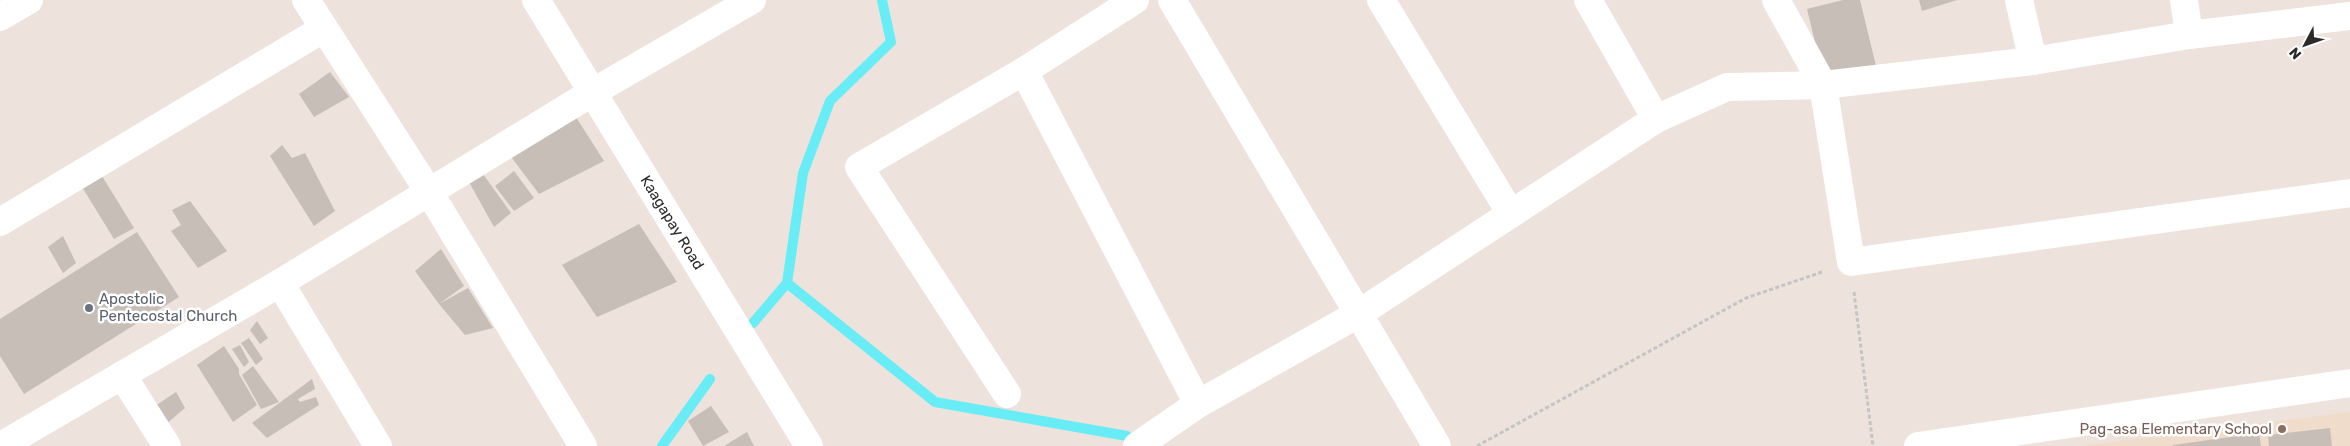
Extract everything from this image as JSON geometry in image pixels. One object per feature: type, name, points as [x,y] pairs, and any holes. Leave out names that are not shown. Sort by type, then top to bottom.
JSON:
[{"type":"street","points":[[0,17],[29,0]]},
{"type":"street","points":[[306,0],[429,192],[583,446]]},
{"type":"street","name":"Kaagapay Road","points":[[536,0],[808,446]]},
{"type":"street","points":[[1,446],[280,283],[593,92],[752,0]]},
{"type":"street","points":[[1007,394],[859,167],[1024,71],[1135,0]]},
{"type":"street","points":[[1172,0],[1437,446]]},
{"type":"street","points":[[1381,0],[1511,214]]},
{"type":"street","points":[[1588,0],[1656,119]]},
{"type":"street","points":[[1776,0],[1823,85],[1851,262],[2350,193]]},
{"type":"street","points":[[2019,0],[2033,60]]},
{"type":"street","points":[[2184,0],[2189,35]]},
{"type":"street","points":[[1137,446],[1198,404],[1358,314],[1656,119],[1727,87],[1823,85],[2033,60],[2189,35],[2350,16]]},
{"type":"street","points":[[0,222],[324,29]]},
{"type":"street","points":[[1024,71],[1198,404]]},
{"type":"street","points":[[280,283],[378,446]]},
{"type":"street","points":[[122,375],[167,446]]},
{"type":"street","points":[[1918,446],[2350,383]]},
{"type":"path","points":[[1477,446],[1746,298],[1851,262],[1873,446]]},
{"type":"shaded area","name":"Pag-asa Elementary School","points":[[2350,412],[2350,446],[2079,446]]},
{"type":"building","points":[[1843,0],[1860,0],[1876,66],[1824,79],[1807,9]]},
{"type":"building","points":[[1919,0],[1957,0],[1922,11]]},
{"type":"building","points":[[330,72],[349,97],[314,117],[299,94]]},
{"type":"building","points":[[574,114],[604,161],[539,194],[509,154]]},
{"type":"building","points":[[282,145],[292,158],[305,153],[335,211],[314,226],[270,156]]},
{"type":"building","points":[[514,171],[534,198],[514,211],[495,186]]},
{"type":"building","points":[[483,174],[511,213],[494,227],[469,182]]},
{"type":"building","points":[[102,176],[134,228],[114,239],[82,187]]},
{"type":"building","points":[[190,201],[227,251],[198,268],[171,231],[181,225],[172,210]]},
{"type":"building","points":[[639,224],[677,282],[597,317],[562,265]]},
{"type":"building","name":"Apostolic Pentecostal Church","points":[[137,232],[179,297],[24,394],[0,356],[0,319]]},
{"type":"building","points":[[63,236],[76,263],[63,273],[48,247]]},
{"type":"building","points":[[441,249],[464,286],[439,304],[415,271]]},
{"type":"building","points":[[468,288],[493,328],[465,335],[439,304]]},
{"type":"building","points":[[257,321],[268,338],[260,344],[250,330]]},
{"type":"building","points":[[249,338],[263,359],[256,365],[241,343]]},
{"type":"building","points":[[240,345],[249,362],[244,367],[232,349]]},
{"type":"building","points":[[224,346],[239,369],[239,374],[257,405],[233,422],[197,365]]},
{"type":"building","points":[[253,366],[279,402],[261,409],[242,375]]},
{"type":"building","points":[[312,379],[315,389],[298,399],[300,402],[316,397],[319,405],[267,438],[252,423]]},
{"type":"building","points":[[176,392],[185,408],[158,431],[146,412]]},
{"type":"building","points":[[711,406],[729,432],[703,446],[688,421]]},
{"type":"building","points":[[2330,428],[2332,446],[2269,446],[2268,435]]},
{"type":"building","points":[[747,432],[754,446],[724,446]]},
{"type":"building","points":[[2259,433],[2261,446],[2173,446],[2173,445]]},
{"type":"waterway","points":[[753,323],[787,283],[803,173],[830,101],[891,42],[882,0]]},
{"type":"waterway","points":[[787,283],[935,402],[1127,436]]},
{"type":"waterway","points":[[662,446],[710,379]]},
{"type":"place","name":"Apostolic Pentecostal Church","points":[[89,308]]},
{"type":"place","name":"Pag-asa Elementary School","points":[[2282,429]]}]
